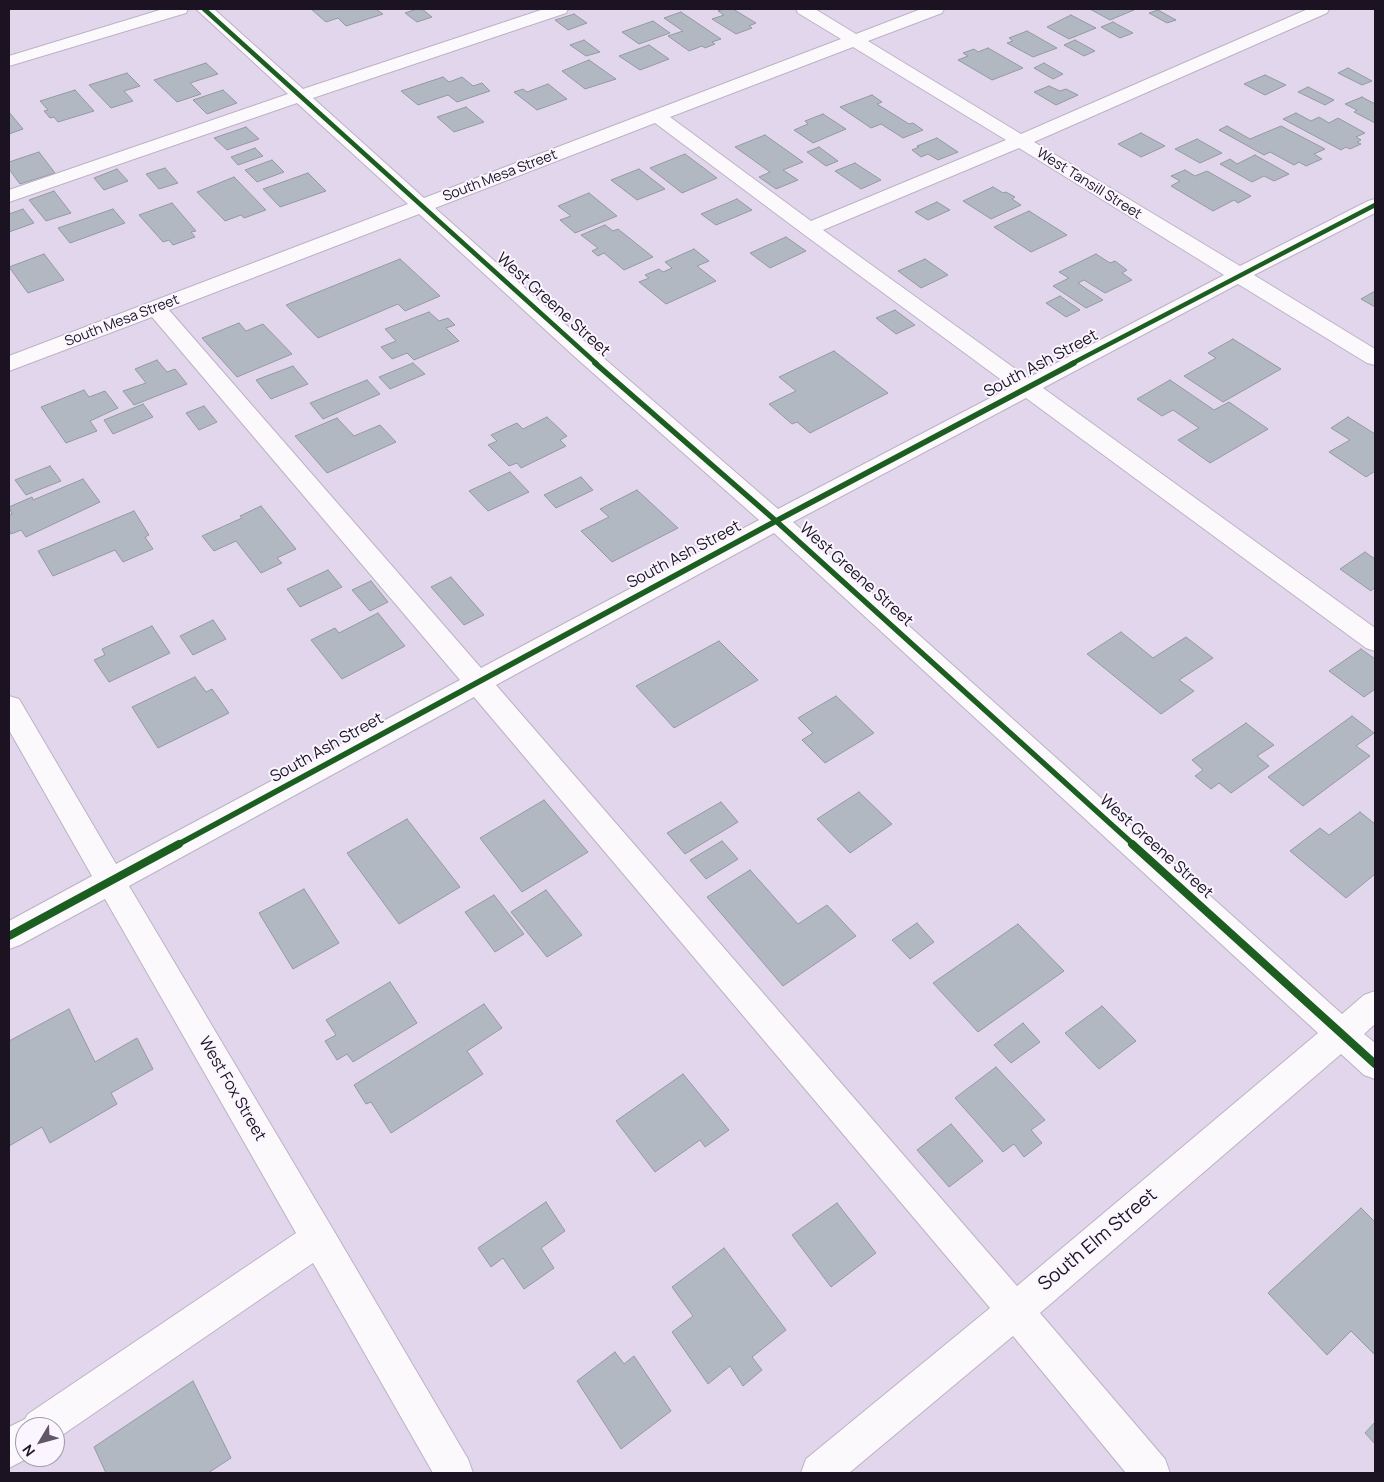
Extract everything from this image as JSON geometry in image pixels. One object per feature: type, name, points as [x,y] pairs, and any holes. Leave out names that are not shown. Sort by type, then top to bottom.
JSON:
[{"type":"street","points":[[9,61],[180,9]]},
{"type":"street","name":"West Greene Street","points":[[204,9],[583,352],[776,521],[1375,1064]]},
{"type":"street","points":[[9,196],[560,9]]},
{"type":"street","name":"West Tansill Street","points":[[804,9],[1375,358]]},
{"type":"street","name":"South Mesa Street","points":[[9,364],[936,9]]},
{"type":"street","points":[[809,229],[1020,141],[1320,9]]},
{"type":"street","points":[[657,116],[1375,641]]},
{"type":"street","name":"South Ash Street","points":[[9,936],[776,521],[1238,275],[1375,205]]},
{"type":"street","points":[[156,308],[932,1211],[1151,1473]]},
{"type":"street","name":"West Fox Street","points":[[9,706],[454,1473]]},
{"type":"street","name":"South Elm Street","points":[[820,1473],[1015,1311],[1375,1005]]},
{"type":"street","points":[[56,1417],[319,1238]]},
{"type":"building","points":[[311,9],[376,9],[383,14],[346,26],[338,18],[326,22]]},
{"type":"building","points":[[422,9],[432,17],[417,22],[405,13]]},
{"type":"building","points":[[733,9],[756,23],[749,26],[752,28],[736,34],[712,19],[724,15],[718,11]]},
{"type":"building","points":[[1090,9],[1133,9],[1134,10],[1110,20]]},
{"type":"building","points":[[1158,10],[1176,20],[1167,23],[1149,13]]},
{"type":"building","points":[[681,12],[721,39],[712,42],[715,44],[705,48],[702,46],[689,51],[668,36],[683,31],[664,18]]},
{"type":"building","points":[[574,14],[587,23],[568,30],[555,20]]},
{"type":"building","points":[[1071,15],[1096,28],[1069,39],[1047,27]]},
{"type":"building","points":[[653,21],[670,33],[639,44],[622,32]]},
{"type":"building","points":[[1113,22],[1133,33],[1120,38],[1101,27]]},
{"type":"building","points":[[1027,31],[1057,48],[1033,57],[1007,43],[1013,41],[1009,38]]},
{"type":"building","points":[[584,40],[600,52],[586,56],[570,45]]},
{"type":"building","points":[[1075,40],[1095,51],[1084,56],[1064,45]]},
{"type":"building","points":[[649,45],[669,59],[640,70],[619,56]]},
{"type":"building","points":[[988,48],[1023,68],[992,80],[958,60],[968,56],[963,53],[974,49],[978,52]]},
{"type":"building","points":[[589,60],[616,79],[585,89],[562,71]]},
{"type":"building","points":[[206,63],[218,74],[190,83],[201,94],[177,102],[154,80]]},
{"type":"building","points":[[1044,63],[1063,74],[1053,79],[1034,68]]},
{"type":"building","points":[[1348,68],[1372,81],[1362,85],[1338,73]]},
{"type":"building","points":[[127,73],[140,86],[124,91],[133,101],[111,108],[89,85]]},
{"type":"building","points":[[1265,75],[1286,85],[1265,95],[1244,84]]},
{"type":"building","points":[[443,77],[449,82],[462,77],[473,86],[482,83],[490,91],[457,102],[448,95],[418,105],[401,91]]},
{"type":"building","points":[[548,84],[567,99],[537,110],[514,92],[523,89],[527,92]]},
{"type":"building","points":[[1049,86],[1060,91],[1066,89],[1078,95],[1056,105],[1034,92]]},
{"type":"building","points":[[1308,87],[1334,100],[1325,105],[1298,92]]},
{"type":"building","points":[[75,90],[94,111],[58,122],[54,117],[50,118],[44,111],[48,110],[40,101]]},
{"type":"building","points":[[223,90],[237,103],[207,114],[193,100]]},
{"type":"building","points":[[872,95],[882,102],[877,104],[909,124],[913,123],[923,130],[903,138],[881,124],[871,128],[840,107]]},
{"type":"building","points":[[1362,97],[1373,103],[1375,102],[1375,123],[1354,112],[1357,110],[1345,104]]},
{"type":"building","points":[[466,107],[484,122],[454,132],[437,117]]},
{"type":"building","points":[[9,112],[23,129],[9,134]]},
{"type":"building","points":[[1296,113],[1311,121],[1319,117],[1329,123],[1338,118],[1365,133],[1356,137],[1361,140],[1357,142],[1361,144],[1350,149],[1346,147],[1341,150],[1283,119]]},
{"type":"building","points":[[823,114],[846,129],[813,143],[794,130],[808,124],[805,121]]},
{"type":"building","points":[[1227,126],[1250,139],[1281,126],[1325,149],[1314,154],[1322,159],[1306,166],[1299,162],[1294,165],[1270,152],[1264,155],[1219,130]]},
{"type":"building","points":[[246,127],[259,139],[227,150],[214,138]]},
{"type":"building","points":[[1141,133],[1165,146],[1141,157],[1118,144]]},
{"type":"building","points":[[765,135],[803,162],[783,170],[798,180],[776,189],[759,177],[770,172],[735,147]]},
{"type":"building","points":[[937,138],[958,152],[938,160],[928,154],[921,157],[912,150],[919,147],[917,146]]},
{"type":"building","points":[[1197,139],[1222,153],[1200,163],[1175,149]]},
{"type":"building","points":[[819,147],[838,161],[826,166],[807,152]]},
{"type":"building","points":[[255,148],[263,156],[238,165],[231,157]]},
{"type":"building","points":[[39,152],[55,173],[20,184],[9,169],[9,162]]},
{"type":"building","points":[[685,154],[717,178],[682,193],[650,168]]},
{"type":"building","points":[[1255,155],[1289,174],[1274,181],[1264,176],[1252,182],[1220,164],[1230,159],[1237,164]]},
{"type":"building","points":[[272,160],[284,172],[257,182],[245,170]]},
{"type":"building","points":[[855,163],[881,180],[861,189],[835,171]]},
{"type":"building","points":[[165,168],[178,183],[159,189],[146,174]]},
{"type":"building","points":[[117,169],[128,181],[104,190],[94,178]]},
{"type":"building","points":[[639,169],[665,189],[637,200],[611,180]]},
{"type":"building","points":[[1185,170],[1195,176],[1207,171],[1251,196],[1238,203],[1234,200],[1213,211],[1171,186],[1180,181],[1171,176]]},
{"type":"building","points":[[308,173],[326,191],[280,207],[263,189]]},
{"type":"building","points":[[234,177],[266,210],[244,218],[241,215],[225,221],[197,192]]},
{"type":"building","points":[[993,187],[1015,197],[1012,199],[1021,205],[991,219],[963,201]]},
{"type":"building","points":[[54,191],[71,213],[46,221],[29,200]]},
{"type":"building","points":[[589,193],[617,216],[575,233],[560,220],[571,216],[558,206]]},
{"type":"building","points":[[737,199],[752,210],[716,225],[701,214]]},
{"type":"building","points":[[937,202],[950,210],[928,220],[915,212]]},
{"type":"building","points":[[172,203],[196,231],[191,232],[195,237],[173,245],[169,240],[163,242],[139,215]]},
{"type":"building","points":[[23,209],[34,223],[9,232],[9,214]]},
{"type":"building","points":[[113,209],[125,223],[70,243],[58,228]]},
{"type":"building","points":[[1029,211],[1067,235],[1031,252],[994,227]]},
{"type":"building","points":[[605,225],[613,231],[618,229],[653,257],[624,270],[604,253],[598,256],[592,251],[598,248],[581,235]]},
{"type":"building","points":[[786,237],[806,251],[770,268],[750,253]]},
{"type":"building","points":[[694,249],[709,261],[697,266],[716,281],[666,304],[639,282],[649,278],[645,275],[659,269],[663,272],[672,268],[665,262]]},
{"type":"building","points":[[44,254],[64,280],[28,293],[9,267]]},
{"type":"building","points":[[1096,254],[1110,263],[1115,261],[1127,270],[1122,273],[1132,280],[1105,293],[1084,280],[1078,283],[1103,300],[1086,308],[1053,286],[1069,278],[1059,272]]},
{"type":"building","points":[[400,259],[440,296],[405,311],[398,304],[318,338],[286,305]]},
{"type":"building","points":[[925,259],[948,275],[921,288],[898,271]]},
{"type":"building","points":[[1375,291],[1375,307],[1361,299]]},
{"type":"building","points":[[1060,296],[1080,310],[1066,317],[1046,303]]},
{"type":"building","points":[[895,310],[915,325],[896,334],[876,318]]},
{"type":"building","points":[[429,312],[439,321],[448,318],[455,325],[446,328],[459,341],[414,360],[407,353],[392,359],[381,347],[396,341],[385,329]]},
{"type":"building","points":[[239,323],[246,331],[263,324],[292,354],[237,377],[202,338]]},
{"type":"building","points":[[1233,339],[1281,369],[1223,402],[1184,376],[1216,358],[1208,353]]},
{"type":"building","points":[[834,351],[888,393],[810,433],[797,422],[792,424],[769,404],[796,391],[779,377]]},
{"type":"building","points":[[157,360],[167,372],[175,369],[187,384],[134,405],[123,391],[146,383],[135,369]]},
{"type":"building","points":[[413,363],[425,374],[390,389],[379,377]]},
{"type":"building","points":[[293,366],[308,384],[271,399],[256,380]]},
{"type":"building","points":[[367,380],[380,394],[323,419],[310,403]]},
{"type":"building","points":[[1170,380],[1214,410],[1229,402],[1268,429],[1210,463],[1178,440],[1199,428],[1173,410],[1162,416],[1137,399]]},
{"type":"building","points":[[84,390],[89,397],[105,391],[118,408],[90,421],[97,431],[66,443],[41,407]]},
{"type":"building","points":[[143,404],[153,417],[113,434],[104,420]]},
{"type":"building","points":[[204,406],[217,422],[199,430],[186,413]]},
{"type":"building","points":[[547,417],[567,436],[560,440],[566,446],[521,468],[517,463],[509,466],[488,445],[497,441],[491,435],[517,423],[523,429]]},
{"type":"building","points":[[1348,417],[1375,434],[1375,471],[1366,477],[1329,452],[1350,440],[1331,428]]},
{"type":"building","points":[[337,418],[354,436],[380,425],[396,442],[327,473],[295,436]]},
{"type":"building","points":[[50,466],[61,481],[26,495],[15,480]]},
{"type":"building","points":[[510,472],[529,492],[488,511],[469,491]]},
{"type":"building","points":[[581,477],[593,490],[556,508],[544,495]]},
{"type":"building","points":[[83,479],[100,502],[26,537],[21,530],[11,534],[9,530],[9,515],[12,514],[9,507],[32,497],[33,500]]},
{"type":"building","points":[[637,490],[678,528],[612,562],[581,531],[609,517],[600,509]]},
{"type":"building","points":[[261,506],[296,549],[277,558],[282,563],[261,573],[236,541],[214,551],[202,536],[242,518],[240,516]]},
{"type":"building","points":[[134,511],[149,535],[145,537],[153,549],[123,562],[115,550],[53,576],[38,551]]},
{"type":"building","points":[[1365,552],[1375,559],[1375,587],[1371,591],[1340,569]]},
{"type":"building","points":[[328,570],[342,587],[300,607],[287,589]]},
{"type":"building","points":[[451,577],[484,615],[464,625],[431,587]]},
{"type":"building","points":[[371,581],[388,602],[370,611],[352,590]]},
{"type":"building","points":[[378,613],[405,646],[342,679],[311,640],[335,628],[339,633]]},
{"type":"building","points":[[213,620],[226,639],[193,655],[180,636]]},
{"type":"building","points":[[152,626],[170,653],[109,682],[94,660],[105,655],[102,649]]},
{"type":"building","points":[[1121,632],[1153,658],[1186,637],[1213,658],[1179,680],[1194,691],[1161,714],[1087,654]]},
{"type":"building","points":[[719,641],[758,680],[674,728],[636,686]]},
{"type":"building","points":[[1361,649],[1375,659],[1375,689],[1364,697],[1329,671]]},
{"type":"building","points":[[195,677],[206,692],[212,689],[229,713],[158,748],[132,707]]},
{"type":"building","points":[[836,696],[874,733],[825,763],[802,740],[813,733],[798,718]]},
{"type":"building","points":[[1352,716],[1374,733],[1356,746],[1370,756],[1303,806],[1268,777]]},
{"type":"building","points":[[1246,723],[1274,745],[1257,756],[1269,766],[1231,793],[1219,783],[1211,789],[1195,776],[1203,770],[1192,760]]},
{"type":"building","points":[[859,792],[892,824],[850,853],[817,819]]},
{"type":"building","points":[[544,800],[588,852],[522,892],[480,838]]},
{"type":"building","points":[[721,802],[738,822],[685,854],[667,833]]},
{"type":"building","points":[[1360,812],[1375,824],[1375,874],[1346,898],[1290,851],[1320,828],[1329,835]]},
{"type":"building","points":[[407,819],[460,887],[399,924],[347,853]]},
{"type":"building","points":[[722,841],[738,859],[706,879],[690,860]]},
{"type":"building","points":[[750,870],[798,924],[827,905],[856,936],[783,986],[707,897]]},
{"type":"building","points":[[304,889],[339,943],[293,969],[259,913]]},
{"type":"building","points":[[546,890],[582,935],[547,957],[511,912]]},
{"type":"building","points":[[494,895],[524,934],[495,952],[465,912]]},
{"type":"building","points":[[917,923],[934,942],[910,959],[892,940]]},
{"type":"building","points":[[1018,924],[1064,971],[978,1032],[933,983]]},
{"type":"building","points":[[390,982],[417,1023],[353,1062],[347,1054],[337,1060],[325,1041],[336,1035],[326,1020]]},
{"type":"building","points":[[484,1004],[502,1028],[467,1051],[483,1074],[391,1133],[371,1102],[366,1104],[354,1085]]},
{"type":"building","points":[[1102,1006],[1136,1041],[1099,1069],[1065,1033]]},
{"type":"building","points":[[69,1009],[95,1062],[137,1038],[153,1069],[111,1093],[117,1104],[50,1143],[42,1127],[9,1146],[9,1041]]},
{"type":"building","points":[[1023,1023],[1040,1042],[1011,1063],[994,1045]]},
{"type":"building","points":[[996,1067],[1045,1120],[1031,1130],[1042,1143],[1024,1157],[1014,1144],[1003,1152],[955,1098]]},
{"type":"building","points":[[683,1074],[729,1130],[705,1147],[700,1140],[655,1172],[616,1121]]},
{"type":"building","points":[[951,1124],[983,1161],[949,1187],[917,1150]]},
{"type":"building","points":[[546,1202],[565,1231],[541,1248],[554,1268],[524,1289],[503,1258],[491,1267],[478,1248]]},
{"type":"building","points":[[837,1203],[876,1253],[831,1287],[792,1235]]},
{"type":"building","points":[[1361,1208],[1375,1222],[1375,1355],[1351,1331],[1327,1355],[1268,1293]]},
{"type":"building","points":[[724,1248],[786,1330],[752,1357],[762,1370],[743,1386],[730,1366],[708,1384],[672,1332],[693,1316],[672,1287]]},
{"type":"building","points":[[615,1352],[624,1364],[634,1356],[671,1411],[621,1449],[577,1381]]},
{"type":"building","points":[[193,1381],[231,1458],[208,1473],[106,1473],[94,1447]]},
{"type":"building","points":[[1375,1422],[1375,1444],[1365,1433]]},
{"type":"cycle path","points":[[204,9],[583,352],[776,521],[1375,1064]]},
{"type":"cycle path","points":[[9,936],[776,521],[1239,275],[1375,205]]}]
